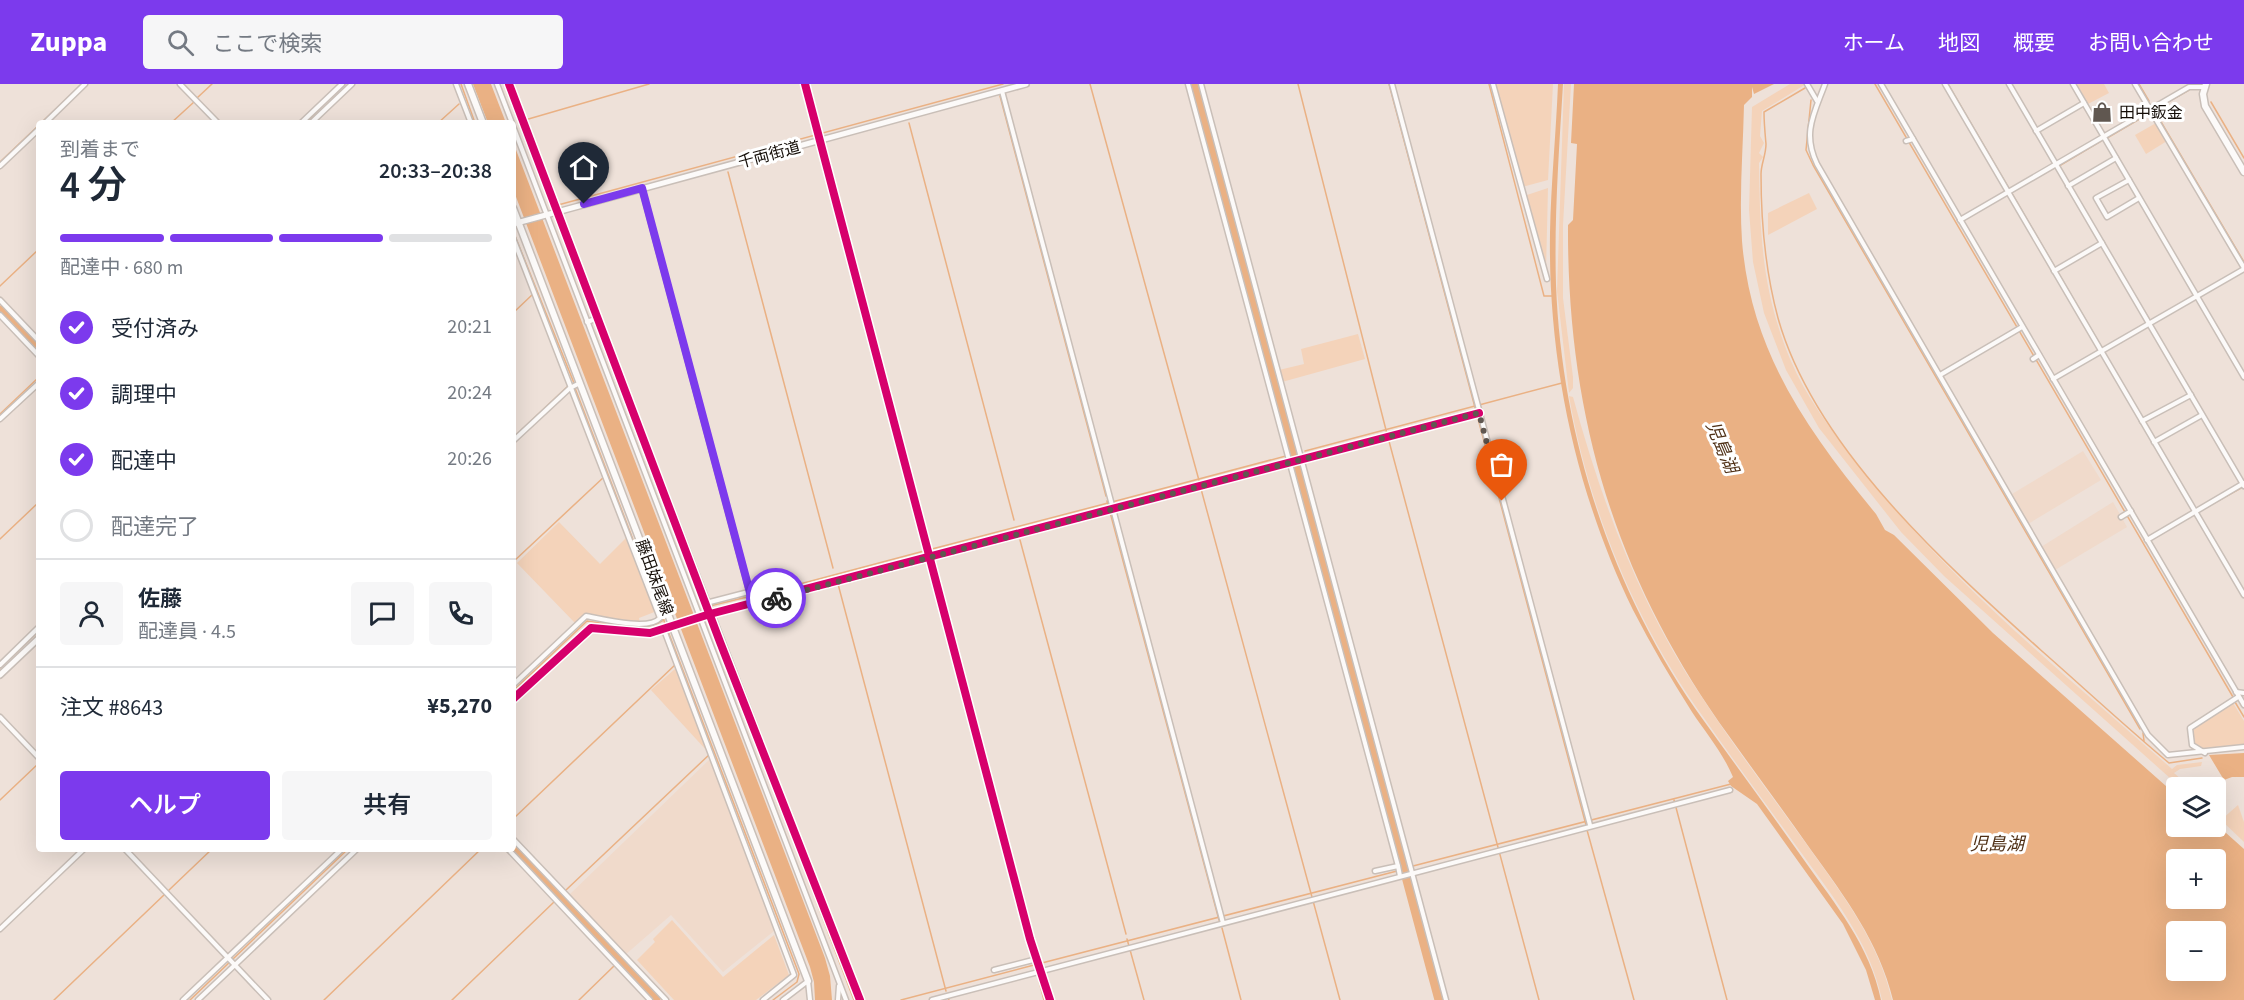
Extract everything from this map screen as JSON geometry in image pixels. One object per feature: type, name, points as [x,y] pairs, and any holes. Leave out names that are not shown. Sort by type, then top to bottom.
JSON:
[{"type":"main road","points":[[468,84],[482,120]]},
{"type":"main road","points":[[2202,85],[2205,106],[2244,172]]},
{"type":"main road","name":"藤田妹尾線","points":[[518,223],[575,385],[670,628],[731,795],[808,981]]},
{"type":"street","points":[[48,120],[85,84]]},
{"type":"street","points":[[180,84],[215,120]]},
{"type":"street","points":[[304,120],[342,84]]},
{"type":"street","points":[[313,120],[351,84]]},
{"type":"street","points":[[456,84],[470,120]]},
{"type":"street","points":[[497,84],[510,120]]},
{"type":"street","points":[[509,84],[556,208]]},
{"type":"street","points":[[805,84],[1035,960],[1050,1000]]},
{"type":"street","name":"千両街道","points":[[518,223],[819,136],[1026,84]]},
{"type":"street","points":[[1188,84],[1399,871]]},
{"type":"street","points":[[1201,84],[1446,1000]]},
{"type":"street","points":[[1392,84],[1588,824]]},
{"type":"street","points":[[1493,84],[1547,279]]},
{"type":"street","points":[[1807,84],[1817,101]]},
{"type":"street","points":[[1825,84],[1813,109],[1809,147],[2148,735],[2168,755],[2205,753],[2244,747]]},
{"type":"street","points":[[1881,84],[1910,140],[1960,220],[2019,329],[2053,379],[2126,514],[2147,540],[2235,692],[2236,698],[2244,705]]},
{"type":"street","points":[[1945,84],[2244,595]]},
{"type":"street","points":[[2009,84],[2244,484],[2147,540]]},
{"type":"street","points":[[2073,84],[2244,378]]},
{"type":"street","points":[[2053,379],[2244,269],[2135,84]]},
{"type":"street","points":[[1960,220],[2192,86],[2202,85]]},
{"type":"street","points":[[1002,91],[1222,919]]},
{"type":"street","points":[[2037,130],[2084,103]]},
{"type":"street","points":[[0,166],[36,132]]},
{"type":"street","points":[[516,135],[546,214],[593,320],[706,603],[705,616],[860,1000]]},
{"type":"street","points":[[2068,186],[2116,158]]},
{"type":"street","points":[[2129,180],[2096,198],[2107,217],[2139,198]]},
{"type":"street","points":[[642,188],[749,596]]},
{"type":"street","points":[[559,215],[593,320],[846,1000]]},
{"type":"street","points":[[2054,271],[2102,243]]},
{"type":"street","points":[[516,245],[575,385],[605,476],[660,618],[650,624],[633,627],[586,616],[516,695]]},
{"type":"street","points":[[0,300],[36,338]]},
{"type":"street","points":[[0,315],[36,353]]},
{"type":"street","points":[[1940,375],[2019,329]]},
{"type":"street","points":[[516,437],[575,385]]},
{"type":"street","points":[[0,420],[36,386]]},
{"type":"street","points":[[2142,421],[2191,395]]},
{"type":"street","points":[[706,603],[928,558],[1289,459],[1300,459],[1388,437],[1478,410]]},
{"type":"street","points":[[2154,442],[2202,415]]},
{"type":"street","points":[[516,683],[587,629],[595,627],[670,628],[705,616],[760,589]]},
{"type":"street","points":[[670,628],[676,664],[710,753],[731,795],[794,975],[764,1000]]},
{"type":"street","points":[[0,665],[36,630]]},
{"type":"street","points":[[0,675],[36,641]]},
{"type":"street","points":[[2235,692],[2244,693]]},
{"type":"street","points":[[2205,753],[2192,745],[2190,728],[2236,698]]},
{"type":"street","points":[[0,717],[36,755]]},
{"type":"street","points":[[1375,871],[1411,870],[1499,850],[1588,824],[1730,790]]},
{"type":"street","points":[[516,842],[564,896],[666,1000]]},
{"type":"street","points":[[0,929],[81,852]]},
{"type":"street","points":[[128,852],[268,1000]]},
{"type":"street","points":[[198,1000],[231,961],[339,852]]},
{"type":"street","points":[[183,1000],[231,961],[354,852]]},
{"type":"street","points":[[511,852],[651,1000]]},
{"type":"street","points":[[932,1000],[1130,947],[1222,919],[1313,900],[1399,871]]},
{"type":"street","points":[[559,901],[564,896]]},
{"type":"street","points":[[994,970],[1035,960]]},
{"type":"street","points":[[783,1000],[808,981]]},
{"type":"street","points":[[808,981],[810,1000]]},
{"type":"street","points":[[838,1000],[839,983]]},
{"type":"shaded area","points":[[1496,84],[1553,84],[1548,180],[1522,187]]},
{"type":"shaded area","points":[[1564,84],[1571,84],[1563,225],[1563,298],[1573,377],[1573,388],[1569,393],[1557,291]]},
{"type":"shaded area","points":[[1790,84],[1806,84],[1762,111],[1760,136],[1764,143],[1759,153],[1763,157],[1759,163],[1764,263],[1773,310],[1790,359],[1804,387],[1837,438],[1891,505],[1928,546],[2047,660],[2172,769],[2177,765],[2202,762],[2201,766],[2180,769],[2174,773],[2179,777],[2169,777],[1944,576],[1901,532],[1819,428],[1786,370],[1764,313],[1753,262],[1749,210],[1752,107]]},
{"type":"shaded area","points":[[2077,84],[2104,84],[2109,93],[2088,104]]},
{"type":"shaded area","points":[[2156,123],[2167,141],[2146,154],[2135,135]]},
{"type":"shaded area","points":[[1548,188],[1546,271],[1524,196]]},
{"type":"shaded area","points":[[1809,193],[1817,209],[1768,235],[1768,213]]},
{"type":"shaded area","points":[[1358,334],[1365,359],[1282,382],[1279,370],[1304,364],[1301,349]]},
{"type":"shaded area","points":[[1569,396],[1573,397],[1609,512],[1640,587],[1658,623],[1712,712],[1857,918],[1878,957],[1892,1000],[1882,1000],[1868,958],[1848,919],[1704,718],[1679,682],[1657,644],[1636,604],[1602,522],[1589,481]]},
{"type":"shaded area","points":[[2083,451],[2101,480],[2028,524],[2012,494]]},
{"type":"shaded area","points":[[2113,502],[2127,527],[2055,570],[2041,547]]},
{"type":"shaded area","points":[[559,522],[600,564],[626,538],[629,538],[657,611],[639,618],[640,623],[587,614],[575,623],[517,563]]},
{"type":"shaded area","points":[[676,668],[708,752],[651,690]]},
{"type":"shaded area","points":[[2233,703],[2244,721],[2244,745],[2218,749],[2198,747],[2193,744],[2193,727]]},
{"type":"shaded area","points":[[710,759],[774,931],[723,972],[671,915],[625,955],[570,897],[570,894]]},
{"type":"shaded area","points":[[2238,805],[2244,822],[2244,842],[2226,825],[2226,816]]},
{"type":"shaded area","points":[[672,920],[723,977],[774,935],[789,975],[756,1000],[674,1000],[637,960]]},
{"type":"water","points":[[473,84],[491,84],[505,120],[487,120]]},
{"type":"water","points":[[1558,84],[1563,84],[1556,235],[1556,285],[1560,343],[1581,457],[1598,514],[1643,621],[1672,672],[1704,721],[1850,926],[1869,962],[1881,1000],[1875,1000],[1866,970],[1843,924],[1757,804],[1731,786],[1728,781],[1733,777],[1724,760],[1676,687],[1633,610],[1596,520],[1569,426],[1554,330],[1550,233]]},
{"type":"water","name":"児島湖","points":[[1574,84],[1774,84],[1754,94],[1752,87],[1752,97],[1744,105],[1741,190],[1742,241],[1748,281],[1757,319],[1770,355],[1806,421],[1876,514],[1885,530],[1894,535],[1993,633],[2166,786],[2166,837],[2226,837],[2226,833],[2244,849],[2244,1000],[1893,1000],[1879,959],[1860,921],[1690,677],[1656,617],[1628,556],[1606,494],[1589,430],[1577,364],[1570,296],[1568,225],[1573,220],[1577,144],[1571,143]]},
{"type":"water","points":[[516,150],[825,958],[830,976],[832,1000],[815,1000],[810,967],[516,197]]},
{"type":"water","points":[[2244,753],[2244,777],[2226,779],[2226,777],[2222,777],[2209,755]]},
{"type":"waterway","points":[[44,120],[82,84]]},
{"type":"waterway","points":[[197,98],[212,84]]},
{"type":"waterway","points":[[308,120],[345,84]]},
{"type":"waterway","points":[[461,84],[474,120]]},
{"type":"waterway","points":[[505,84],[553,209]]},
{"type":"waterway","points":[[525,120],[649,84]]},
{"type":"waterway","points":[[558,205],[1003,84]]},
{"type":"waterway","points":[[1090,84],[1200,484]]},
{"type":"waterway","points":[[1194,84],[1439,1000]]},
{"type":"waterway","points":[[1298,84],[1386,430],[1539,1000]]},
{"type":"waterway","points":[[1389,84],[1586,825]]},
{"type":"waterway","points":[[1489,84],[1544,296],[1552,296]]},
{"type":"waterway","points":[[1875,84],[2233,697]]},
{"type":"waterway","points":[[1948,84],[2008,187]]},
{"type":"waterway","points":[[2139,84],[2149,101]]},
{"type":"waterway","points":[[1805,88],[1764,112],[1766,144],[1761,170],[1762,211],[1767,265],[1778,318],[1796,366],[1821,412],[1852,457],[1888,501],[1926,542],[2005,618],[2169,763],[2202,758]]},
{"type":"waterway","points":[[2189,90],[2154,110],[2244,262]]},
{"type":"waterway","points":[[1000,96],[1106,496]]},
{"type":"waterway","points":[[1811,100],[1806,150],[1813,165],[2140,729]]},
{"type":"waterway","points":[[174,120],[194,102]]},
{"type":"waterway","points":[[2211,102],[2244,158]]},
{"type":"waterway","points":[[441,120],[459,104]]},
{"type":"waterway","points":[[2126,171],[2107,138],[2148,114]]},
{"type":"waterway","points":[[909,123],[1014,520]]},
{"type":"waterway","points":[[0,162],[36,128]]},
{"type":"waterway","points":[[2059,166],[2101,141]]},
{"type":"waterway","points":[[817,146],[1044,1000]]},
{"type":"waterway","points":[[2023,185],[2054,168]]},
{"type":"waterway","points":[[728,172],[833,568]]},
{"type":"waterway","points":[[2011,192],[2102,348]]},
{"type":"waterway","points":[[641,195],[748,597]]},
{"type":"waterway","points":[[1964,220],[1984,208]]},
{"type":"waterway","points":[[555,216],[854,1000]]},
{"type":"waterway","points":[[516,238],[574,383]]},
{"type":"waterway","points":[[0,286],[36,252]]},
{"type":"waterway","points":[[2112,257],[2149,319]]},
{"type":"waterway","points":[[516,310],[533,294]]},
{"type":"waterway","points":[[0,310],[36,348]]},
{"type":"waterway","points":[[2152,325],[2199,405]]},
{"type":"waterway","points":[[2104,352],[2142,417]]},
{"type":"waterway","points":[[0,414],[36,380]]},
{"type":"waterway","points":[[1479,405],[1562,383]]},
{"type":"waterway","points":[[516,435],[567,387]]},
{"type":"waterway","points":[[575,388],[799,974],[797,982],[773,1000]]},
{"type":"waterway","points":[[1305,451],[1475,406]]},
{"type":"waterway","points":[[2146,424],[2154,437]]},
{"type":"waterway","points":[[2158,445],[2194,507]]},
{"type":"waterway","points":[[1112,502],[1297,453]]},
{"type":"waterway","points":[[516,559],[605,476]]},
{"type":"waterway","points":[[2198,512],[2241,488]]},
{"type":"waterway","points":[[1201,489],[1340,1000]]},
{"type":"waterway","points":[[1107,501],[1219,920]]},
{"type":"waterway","points":[[932,549],[1108,503]]},
{"type":"waterway","points":[[0,539],[36,505]]},
{"type":"waterway","points":[[1020,540],[1126,934]]},
{"type":"waterway","points":[[751,597],[924,551]]},
{"type":"waterway","points":[[838,584],[946,991]]},
{"type":"waterway","points":[[710,606],[747,597]]},
{"type":"waterway","points":[[516,688],[587,621],[637,627],[656,624],[664,620]]},
{"type":"waterway","points":[[0,668],[36,634]]},
{"type":"waterway","points":[[516,816],[676,664]]},
{"type":"waterway","points":[[2235,702],[2244,717]]},
{"type":"waterway","points":[[2143,733],[2144,741]]},
{"type":"waterway","points":[[566,890],[711,753]]},
{"type":"waterway","points":[[0,800],[36,766]]},
{"type":"waterway","points":[[1413,866],[1731,784]]},
{"type":"waterway","points":[[1674,800],[1727,1000]]},
{"type":"waterway","points":[[1587,830],[1634,1000]]},
{"type":"waterway","points":[[0,926],[78,852]]},
{"type":"waterway","points":[[169,890],[209,852]]},
{"type":"waterway","points":[[190,1000],[345,852]]},
{"type":"waterway","points":[[324,1000],[478,852]]},
{"type":"waterway","points":[[516,852],[656,1000]]},
{"type":"waterway","points":[[1038,964],[1397,871]]},
{"type":"waterway","points":[[54,1000],[165,894]]},
{"type":"waterway","points":[[452,1000],[554,902]]},
{"type":"waterway","points":[[1222,928],[1241,1000]]},
{"type":"waterway","points":[[1127,939],[1144,1000]]},
{"type":"waterway","points":[[579,1000],[615,965]]},
{"type":"waterway","points":[[901,1000],[1034,965]]},
{"type":"cycle path","points":[[509,84],[720,642],[860,1000]]},
{"type":"cycle path","points":[[805,84],[1030,939],[1050,1000]]},
{"type":"cycle path","points":[[516,696],[591,628],[650,633],[710,614],[1479,413]]},
{"type":"way so far","points":[[776,598],[1479,413],[1502,501]]},
{"type":"place","name":"田中鈑金","points":[[2102,112]]},
{"type":"route","points":[[584,204],[642,188],[753,604],[776,598]]}]
